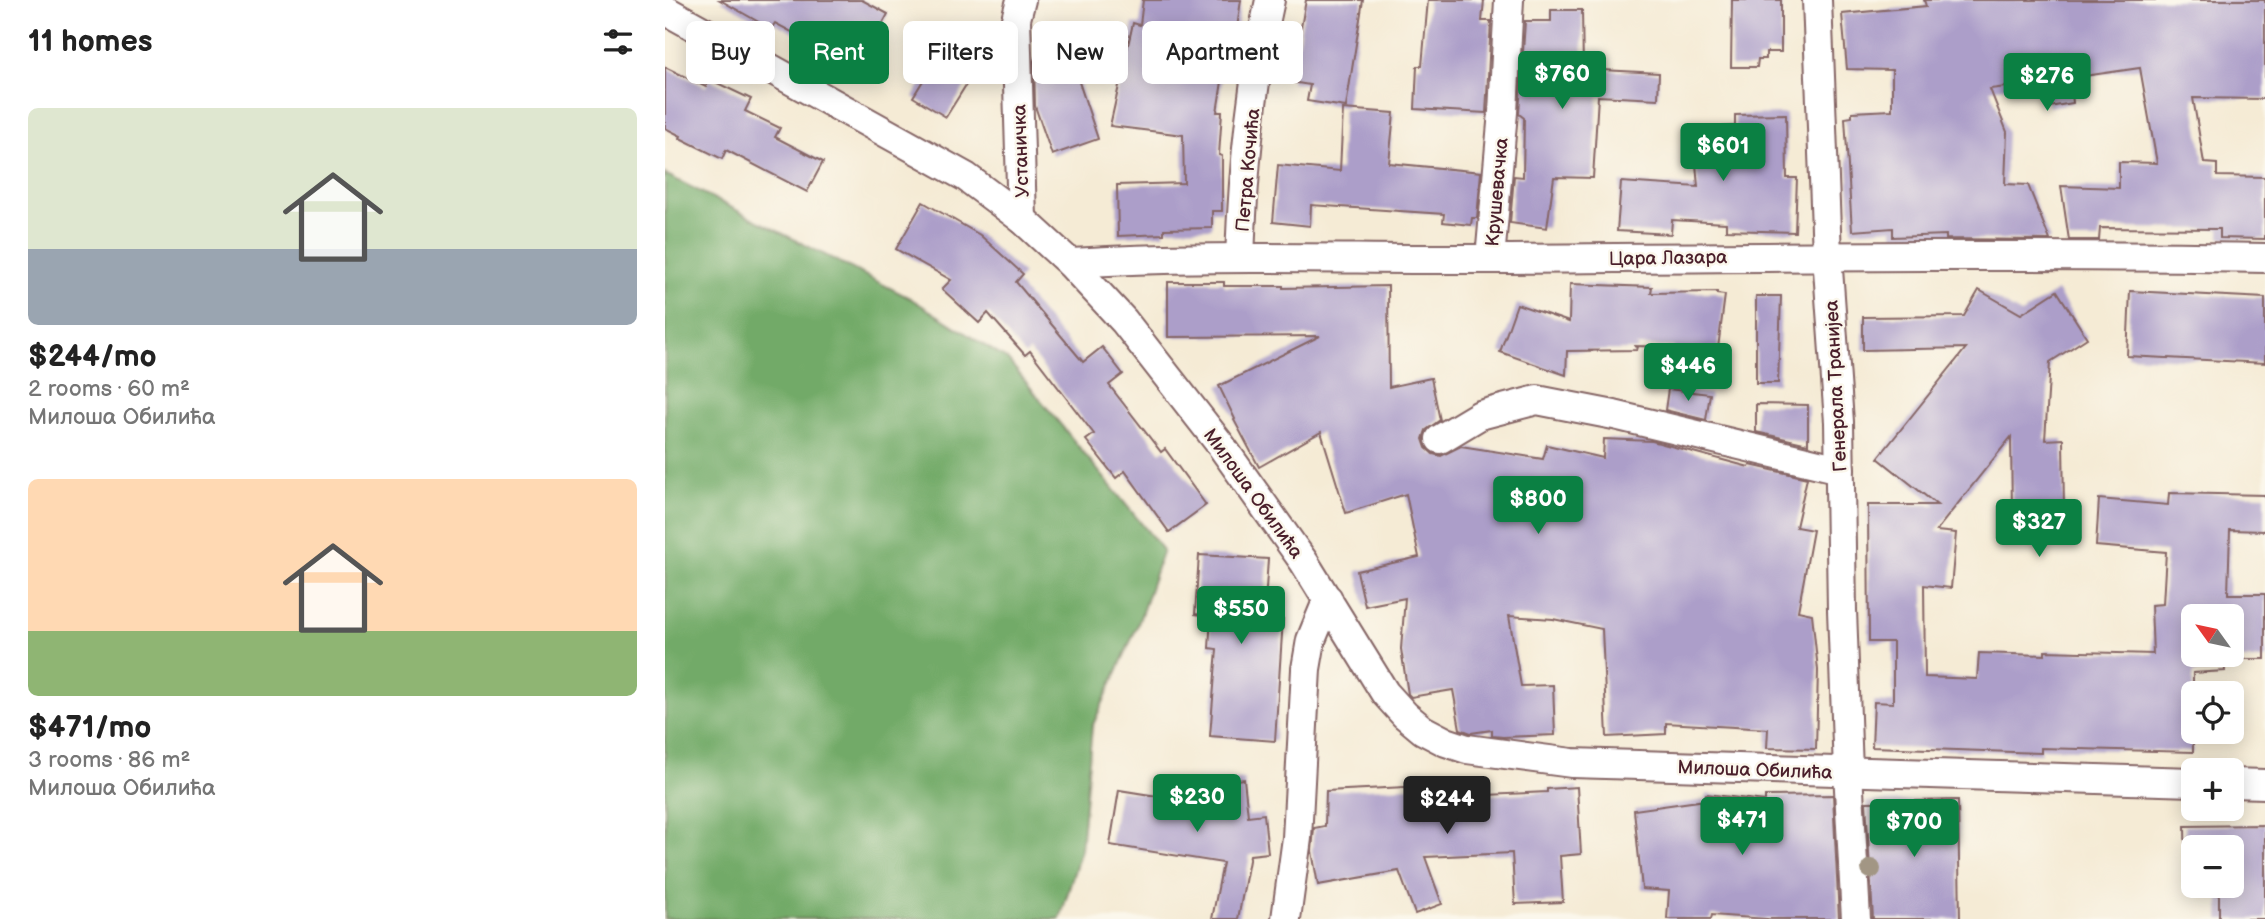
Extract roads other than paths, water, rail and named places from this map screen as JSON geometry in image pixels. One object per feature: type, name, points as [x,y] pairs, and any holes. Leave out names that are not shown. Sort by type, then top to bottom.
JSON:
[{"type":"street","name":"Устаничка","points":[[1021,0],[1016,32],[1021,219]]},
{"type":"street","name":"Петра Кочића","points":[[1240,258],[1249,132],[1270,0]]},
{"type":"street","name":"Крушевачка","points":[[1490,259],[1503,112],[1509,0]]},
{"type":"street","name":"Генерала Транијеа","points":[[1817,0],[1827,255],[1840,469],[1842,610],[1856,919]]},
{"type":"street","name":"Милоша Обилића","points":[[665,10],[954,170],[1021,219],[1070,263],[1124,321],[1227,454],[1328,599],[1385,693],[1396,707],[1423,730],[1446,742],[1468,749],[1572,763],[2181,782]]},
{"type":"street","name":"Цара Лазара","points":[[1070,263],[1240,258],[1490,259],[1827,255],[2265,258]]},
{"type":"street","points":[[1440,439],[1480,415],[1537,400],[1614,415],[1840,469]]},
{"type":"street","points":[[1286,919],[1297,838],[1306,669],[1311,640],[1328,599]]},
{"type":"street","points":[[2244,783],[2265,783]]}]
